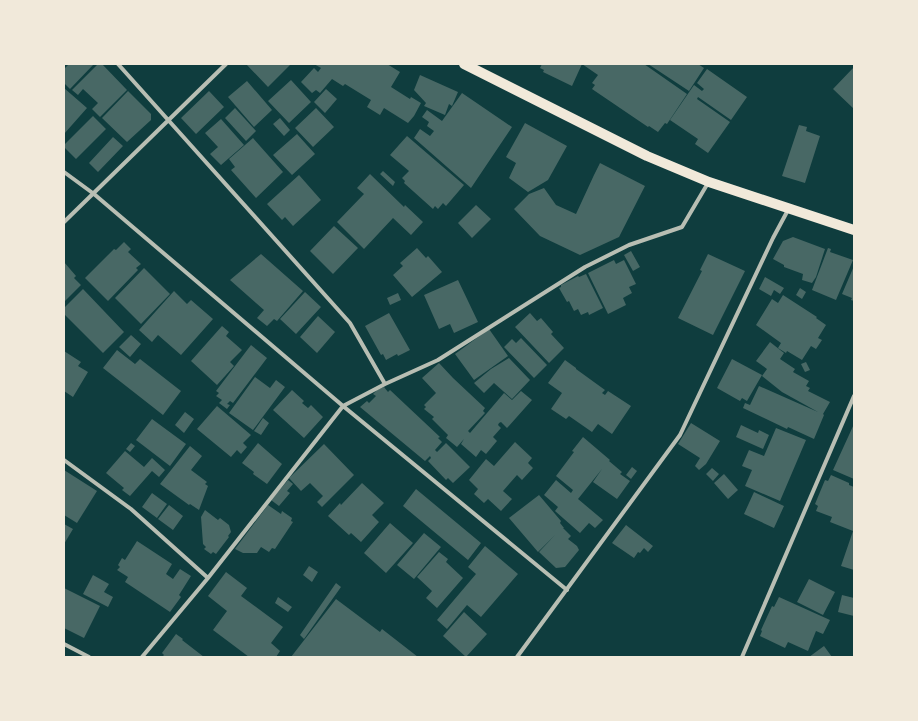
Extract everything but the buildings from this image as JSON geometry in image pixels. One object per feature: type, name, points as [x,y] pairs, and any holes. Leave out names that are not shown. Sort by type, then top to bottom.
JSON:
[{"type":"main road","points":[[464,64],[647,156],[709,182],[789,207],[854,230]]},
{"type":"street","points":[[118,64],[350,322],[385,384]]},
{"type":"street","points":[[64,222],[226,64]]},
{"type":"street","points":[[64,172],[94,194],[343,406],[567,590]]},
{"type":"street","points":[[142,657],[208,578],[343,406],[385,384],[438,360],[585,267],[629,245],[682,227],[709,182]]},
{"type":"street","points":[[517,657],[680,434],[789,207]]},
{"type":"street","points":[[742,657],[854,396]]},
{"type":"street","points":[[64,460],[132,509],[208,578]]},
{"type":"street","points":[[64,644],[89,657]]}]
